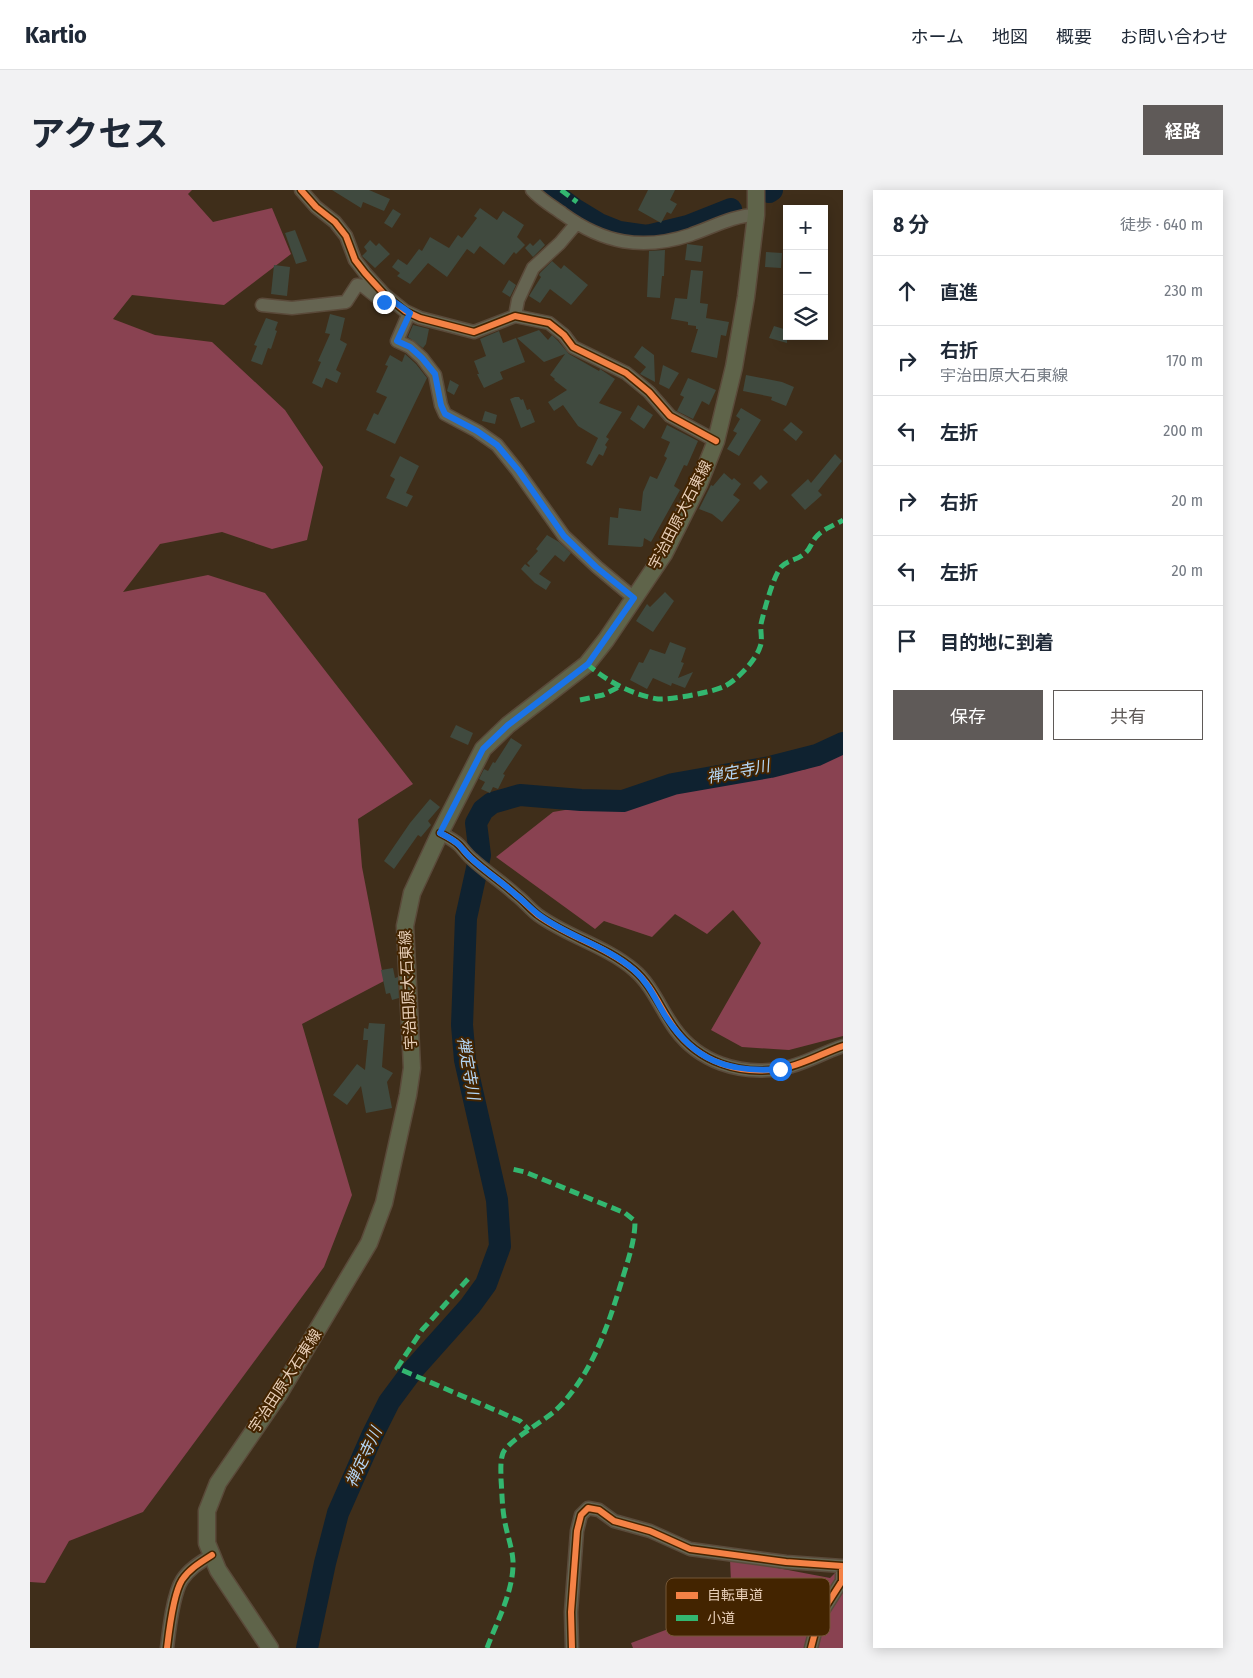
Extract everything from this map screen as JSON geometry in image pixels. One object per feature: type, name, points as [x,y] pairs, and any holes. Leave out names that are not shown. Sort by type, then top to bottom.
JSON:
[{"type":"main road","name":"宇治田原大石東線","points":[[270,1648],[218,1570],[206,1543],[207,1511],[218,1483],[279,1394],[369,1243],[384,1203],[408,1095],[412,1068],[405,926],[412,893],[483,749],[508,725],[588,664],[664,554],[699,484],[716,441],[734,367],[746,297],[756,216],[756,190]]},
{"type":"street","points":[[301,190],[316,207],[335,222],[346,236],[355,260],[365,274],[389,298],[410,313],[420,318],[474,332],[515,316],[549,323],[564,335],[573,347],[626,373],[649,392],[670,416],[716,441]]},
{"type":"street","points":[[532,190],[542,200],[576,224],[605,237],[623,242],[643,244],[684,237],[744,215],[756,216]]},
{"type":"street","points":[[515,316],[518,300],[533,268],[560,243],[576,224]]},
{"type":"street","points":[[262,306],[292,308],[346,302],[357,285],[363,286],[384,302],[389,298]]},
{"type":"street","points":[[410,313],[397,341],[410,347],[435,374],[441,405],[445,414],[477,431],[497,445],[518,470],[564,536],[596,567],[634,598]]},
{"type":"street","points":[[440,833],[458,843],[476,862],[538,915],[566,933],[620,960],[635,970],[647,983],[666,1017],[681,1038],[695,1051],[707,1058],[737,1068],[760,1071],[780,1069],[799,1064],[843,1046]]},
{"type":"street","points":[[572,1648],[571,1612],[577,1531],[581,1515],[588,1508],[599,1510],[614,1521],[650,1531],[690,1549],[786,1562],[842,1566],[842,1581],[830,1600]]},
{"type":"street","points":[[167,1648],[172,1611],[182,1580],[195,1566],[212,1555]]},
{"type":"shaded area","points":[[30,190],[192,190],[188,194],[213,222],[272,208],[291,254],[224,305],[132,295],[113,319],[155,335],[212,342],[285,410],[323,467],[307,540],[272,549],[222,532],[160,544],[123,592],[208,575],[265,593],[413,784],[358,819],[362,867],[384,981],[302,1024],[352,1195],[324,1267],[143,1512],[69,1541],[45,1583],[30,1582]]},
{"type":"shaded area","points":[[843,738],[843,1036],[789,1050],[742,1047],[711,1030],[761,943],[733,910],[707,934],[675,914],[652,937],[604,921],[595,929],[496,857],[553,812],[807,769]]},
{"type":"shaded area","points":[[730,1559],[830,1578],[731,1578]]},
{"type":"shaded area","points":[[843,1565],[843,1648],[633,1648],[631,1643],[666,1630],[666,1636],[830,1636],[830,1578]]},
{"type":"building","points":[[332,190],[369,190],[390,199],[384,211],[363,202],[361,208]]},
{"type":"building","points":[[648,190],[675,190],[670,200],[677,204],[671,214],[667,212],[661,223],[638,210]]},
{"type":"building","points":[[480,208],[497,220],[503,211],[524,225],[517,237],[525,245],[516,254],[514,252],[504,265],[480,246],[474,254],[467,249],[447,277],[428,263],[410,284],[397,276],[400,273],[392,267],[398,259],[407,265],[419,249],[422,251],[430,237],[449,248],[458,235],[462,238],[477,218],[474,216]]},
{"type":"building","points":[[393,209],[401,214],[392,228],[384,223]]},
{"type":"building","points":[[295,230],[307,261],[296,264],[285,233]]},
{"type":"building","points":[[540,239],[545,245],[533,257],[525,248],[530,243],[533,246]]},
{"type":"building","points":[[370,240],[376,246],[379,243],[390,254],[375,268],[362,256],[367,251],[364,247]]},
{"type":"building","points":[[687,244],[703,246],[701,262],[685,260]]},
{"type":"building","points":[[665,250],[664,276],[662,276],[660,298],[647,297],[649,251]]},
{"type":"building","points":[[766,252],[782,253],[781,268],[765,267]]},
{"type":"building","points":[[552,261],[561,269],[564,265],[588,285],[571,305],[550,289],[540,303],[529,296],[541,277],[540,273]]},
{"type":"building","points":[[274,265],[290,267],[287,296],[271,294]]},
{"type":"building","points":[[691,270],[703,271],[700,303],[708,304],[706,318],[729,322],[726,336],[721,335],[717,358],[691,352],[698,329],[696,329],[696,326],[688,325],[688,322],[671,319],[675,298],[687,299]]},
{"type":"building","points":[[509,280],[516,285],[510,297],[502,292]]},
{"type":"building","points":[[330,314],[345,318],[340,340],[347,344],[336,370],[341,373],[337,383],[326,378],[322,388],[312,383],[321,362],[318,361],[330,334],[325,333]]},
{"type":"building","points":[[266,318],[278,322],[271,349],[268,348],[262,365],[251,361],[257,346],[254,345]]},
{"type":"building","points":[[413,325],[429,329],[426,344],[423,348],[408,337]]},
{"type":"building","points":[[774,326],[783,329],[783,340],[787,340],[787,343],[769,338]]},
{"type":"building","points":[[539,330],[548,340],[552,335],[569,354],[599,371],[600,369],[615,379],[599,403],[622,412],[606,437],[609,439],[605,445],[607,447],[603,456],[599,454],[592,466],[586,463],[598,438],[578,426],[563,405],[554,411],[548,402],[567,390],[550,375],[565,354],[544,362],[517,338]]},
{"type":"building","points":[[499,331],[503,343],[516,338],[525,362],[500,372],[503,379],[484,388],[477,374],[479,374],[474,361],[486,356],[480,339]]},
{"type":"building","points":[[642,346],[654,355],[655,382],[640,374],[646,367],[634,357]]},
{"type":"building","points":[[405,354],[427,378],[395,444],[366,430],[374,413],[378,415],[387,397],[376,392],[388,366],[385,365],[390,355],[402,362]]},
{"type":"building","points":[[663,365],[679,373],[669,389],[659,384]]},
{"type":"building","points":[[746,375],[782,382],[794,387],[786,406],[771,400],[772,397],[743,391]]},
{"type":"building","points":[[688,378],[716,390],[709,405],[702,401],[693,419],[677,411],[684,397],[680,395]]},
{"type":"building","points":[[450,380],[459,385],[454,395],[447,391]]},
{"type":"building","points":[[515,397],[523,399],[527,410],[530,409],[535,422],[521,428],[510,399]]},
{"type":"building","points":[[638,405],[653,415],[644,429],[630,419]]},
{"type":"building","points":[[741,408],[761,420],[739,456],[727,449],[737,433],[733,431],[740,419],[736,416]]},
{"type":"building","points":[[485,411],[497,415],[495,424],[482,421]]},
{"type":"building","points":[[791,422],[803,432],[796,441],[783,430]]},
{"type":"building","points":[[667,425],[698,441],[687,466],[684,465],[674,486],[680,490],[651,542],[644,538],[643,546],[641,547],[608,545],[610,517],[618,518],[619,508],[641,511],[643,492],[650,476],[657,479],[667,458],[664,456],[670,442],[661,438]]},
{"type":"building","points":[[835,454],[842,461],[818,491],[822,495],[805,510],[791,495],[808,479],[811,483]]},
{"type":"building","points":[[400,456],[419,466],[406,493],[413,496],[407,507],[386,498],[395,479],[390,476]]},
{"type":"building","points":[[724,473],[732,480],[734,478],[741,484],[733,495],[740,500],[722,522],[712,514],[699,509],[711,485],[713,486]]},
{"type":"building","points":[[761,475],[768,482],[760,490],[753,483]]},
{"type":"building","points":[[547,535],[559,542],[571,553],[564,562],[555,555],[539,574],[551,582],[546,590],[535,583],[521,569],[525,564],[530,566],[527,563],[538,551],[536,549]]},
{"type":"building","points":[[665,592],[674,601],[653,632],[636,621],[647,604],[650,607]]},
{"type":"building","points":[[670,642],[686,648],[681,662],[684,663],[678,678],[693,672],[685,688],[672,683],[671,686],[653,678],[647,689],[630,680],[639,662],[643,663],[650,649],[665,654]]},
{"type":"building","points":[[456,725],[473,733],[468,745],[450,737]]},
{"type":"building","points":[[511,738],[522,745],[503,774],[505,775],[498,789],[493,787],[490,793],[481,789],[485,782],[479,779],[484,769],[488,771],[493,762],[495,763]]},
{"type":"building","points":[[430,799],[440,807],[428,821],[431,825],[421,837],[418,835],[394,869],[384,861],[410,823]]},
{"type":"building","points":[[393,968],[395,978],[398,977],[399,998],[392,1000],[390,993],[386,994],[381,970]]},
{"type":"building","points":[[369,1023],[385,1024],[382,1067],[393,1073],[387,1082],[392,1108],[366,1113],[361,1086],[347,1105],[333,1095],[357,1064],[365,1070],[368,1040],[363,1040],[364,1028],[368,1029]]},
{"type":"waterway","points":[[549,190],[599,224],[619,232],[647,236],[688,226],[731,209]]},
{"type":"waterway","name":"禅定寺川","points":[[307,1648],[338,1513],[372,1436],[389,1402],[412,1371],[470,1306],[486,1284],[500,1246],[497,1200],[465,1060],[462,1025],[466,918],[480,855],[476,823],[483,810],[492,803],[520,795],[623,801],[673,784],[770,767],[817,755],[843,743]]},
{"type":"marked path","points":[[561,190],[577,202]]},
{"type":"marked path","points":[[587,664],[620,686],[658,699],[692,695],[725,686],[746,669],[758,652],[761,644],[761,624],[764,611],[772,586],[781,567],[804,554],[815,538],[826,529],[843,520]]},
{"type":"marked path","points":[[580,700],[603,695],[621,686]]},
{"type":"marked path","points":[[487,1648],[508,1595],[513,1572],[513,1561],[502,1503],[501,1459],[503,1453],[512,1442],[556,1410],[569,1396],[589,1366],[611,1315],[629,1258],[635,1228],[635,1221],[625,1213],[525,1172],[512,1169]]},
{"type":"marked path","points":[[468,1279],[422,1330],[397,1368],[520,1421],[529,1430]]},
{"type":"cycle path","points":[[301,190],[316,207],[335,222],[346,236],[355,260],[365,273],[384,294],[405,311],[420,318],[474,332],[515,316],[549,323],[564,335],[573,347],[626,373],[649,392],[670,416],[716,441]]},
{"type":"cycle path","points":[[440,833],[457,843],[470,857],[538,915],[562,930],[611,954],[634,970],[651,990],[675,1029],[696,1050],[708,1058],[735,1068],[749,1070],[779,1069],[795,1065],[843,1046]]},
{"type":"cycle path","points":[[572,1648],[571,1612],[577,1531],[581,1515],[588,1508],[599,1510],[614,1521],[650,1531],[690,1549],[786,1562],[842,1566],[842,1581],[830,1600]]},
{"type":"cycle path","points":[[167,1648],[172,1613],[179,1586],[188,1572],[212,1555]]},
{"type":"cycle path","points":[[811,1648],[814,1636]]},
{"type":"route","points":[[384,302],[389,298],[410,313],[397,341],[410,347],[435,374],[441,405],[445,414],[477,431],[497,445],[518,470],[564,536],[596,567],[634,598],[588,664],[508,725],[483,749],[440,833],[458,843],[471,858],[538,915],[566,933],[620,960],[635,970],[647,983],[666,1017],[681,1038],[695,1051],[707,1058],[737,1068],[760,1071],[780,1069]]}]
